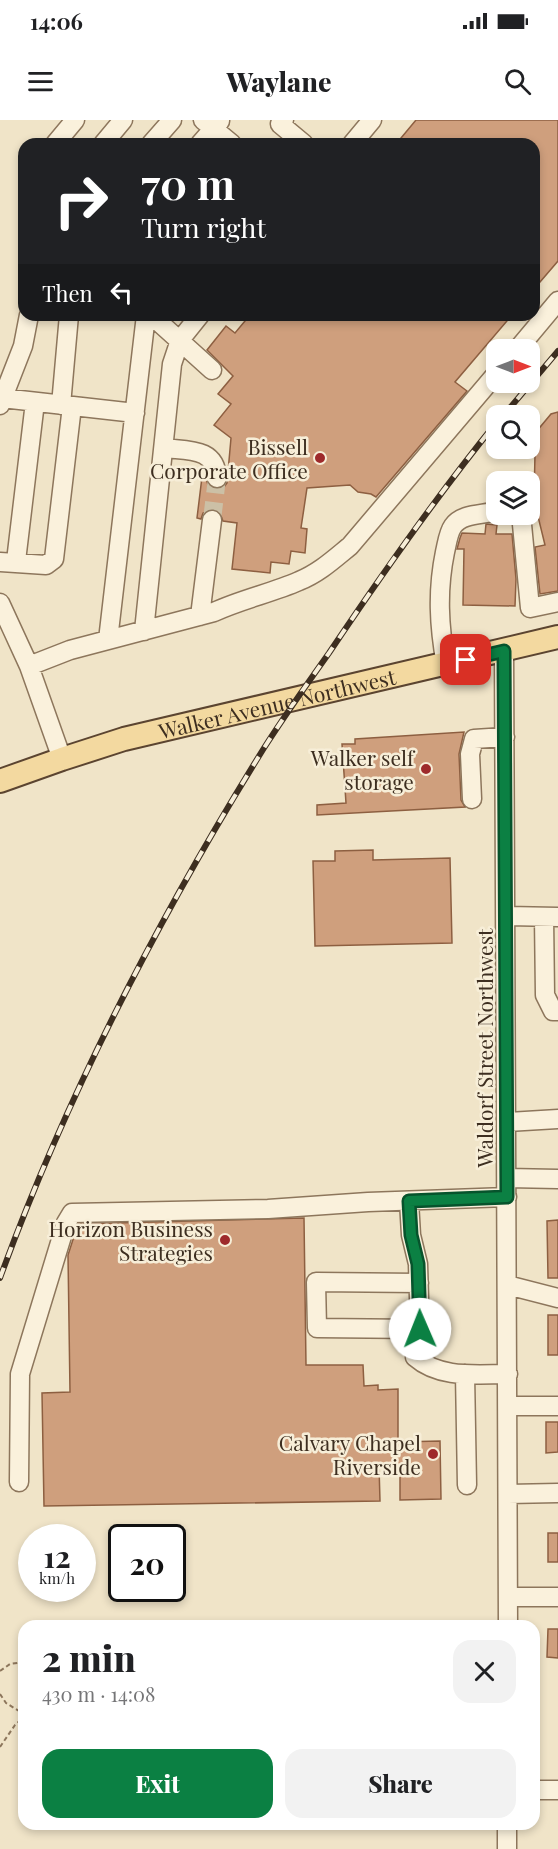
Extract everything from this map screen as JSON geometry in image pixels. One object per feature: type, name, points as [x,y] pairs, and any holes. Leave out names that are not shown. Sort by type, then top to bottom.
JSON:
[{"type":"main road","name":"Walker Avenue Northwest","points":[[0,782],[124,739],[558,637]]},
{"type":"street","points":[[61,138],[75,120]]},
{"type":"street","points":[[108,138],[123,120]]},
{"type":"street","points":[[156,138],[172,120]]},
{"type":"street","points":[[284,120],[280,124],[297,138]]},
{"type":"street","points":[[357,138],[372,120]]},
{"type":"street","points":[[204,138],[213,123],[227,138]]},
{"type":"street","points":[[527,339],[558,301]]},
{"type":"street","points":[[28,321],[23,346],[1,402],[35,402],[135,413]]},
{"type":"street","points":[[35,402],[8,562],[46,565],[54,559],[67,406],[69,321]]},
{"type":"street","points":[[108,640],[135,413],[153,321]]},
{"type":"street","points":[[159,321],[212,370]]},
{"type":"street","points":[[144,631],[172,364],[180,340],[195,321]]},
{"type":"street","points":[[30,666],[70,650],[200,616],[300,581],[325,567],[350,546],[486,386]]},
{"type":"street","points":[[164,448],[203,454],[213,462],[217,478]]},
{"type":"street","points":[[446,664],[439,605],[440,583],[448,536],[453,525],[463,518],[486,513]]},
{"type":"street","points":[[200,616],[212,520]]},
{"type":"street","points":[[522,525],[530,608],[558,602]]},
{"type":"street","points":[[0,603],[30,666],[62,759]]},
{"type":"street","name":"Waldorf Street Northwest","points":[[504,651],[508,1620]]},
{"type":"street","points":[[472,799],[470,754],[474,739],[505,737]]},
{"type":"street","points":[[506,916],[551,917],[545,995],[553,1011],[558,1011]]},
{"type":"street","points":[[507,1122],[558,1119]]},
{"type":"street","points":[[507,1178],[558,1179]]},
{"type":"street","points":[[19,1482],[20,1374],[66,1223],[72,1213],[268,1209],[507,1197]]},
{"type":"street","points":[[409,1201],[411,1235],[418,1264],[419,1283],[420,1329],[415,1357],[422,1363],[442,1372],[508,1374]]},
{"type":"street","points":[[419,1283],[316,1282],[317,1328],[420,1329]]},
{"type":"street","points":[[507,1285],[558,1298]]},
{"type":"street","points":[[465,1374],[467,1485]]},
{"type":"street","points":[[508,1406],[558,1406]]},
{"type":"street","points":[[508,1494],[558,1493]]},
{"type":"street","points":[[508,1597],[558,1597]]},
{"type":"street","points":[[540,1790],[558,1790]]},
{"type":"street","points":[[507,1830],[507,1849]]},
{"type":"path","points":[[0,1671],[10,1664],[18,1663]]},
{"type":"path","points":[[0,1694],[6,1703],[18,1711]]},
{"type":"path","points":[[0,1747],[18,1722]]},
{"type":"building","points":[[416,120],[558,120],[558,261],[540,282],[540,138],[401,138]]},
{"type":"building","name":"Bissell Corporate Office","points":[[245,321],[507,321],[492,339],[486,339],[486,346],[455,382],[467,391],[376,497],[358,492],[350,485],[307,488],[301,528],[307,529],[305,553],[291,551],[289,564],[271,562],[270,573],[232,569],[237,523],[223,521],[219,511],[213,509],[203,513],[201,519],[197,518],[202,477],[206,478],[208,485],[214,489],[224,487],[227,483],[231,438],[214,425],[231,404],[218,394],[233,376],[207,350],[226,326],[235,333]]},
{"type":"building","points":[[558,412],[558,591],[540,594],[535,547],[545,545],[540,525],[540,471],[535,471],[535,459],[540,459],[540,427],[551,414]]},
{"type":"building","points":[[486,524],[497,525],[496,534],[512,534],[516,579],[515,606],[463,605],[464,549],[457,549],[460,538],[462,533],[485,534]]},
{"type":"building","points":[[464,732],[459,754],[461,800],[465,807],[317,815],[317,805],[346,803],[342,744],[355,744],[355,739]]},
{"type":"building","points":[[373,850],[373,860],[450,858],[452,943],[315,946],[313,861],[335,861],[335,851]]},
{"type":"building","points":[[304,1218],[306,1365],[363,1365],[364,1386],[378,1385],[378,1390],[398,1389],[398,1442],[440,1441],[441,1499],[400,1500],[400,1466],[379,1466],[380,1501],[44,1506],[42,1393],[70,1392],[68,1255],[78,1224]]},
{"type":"building","points":[[558,1220],[558,1278],[548,1278],[547,1221]]},
{"type":"building","points":[[548,1315],[558,1315],[558,1355],[548,1355]]},
{"type":"building","points":[[546,1422],[558,1422],[558,1452],[546,1453]]},
{"type":"building","points":[[548,1533],[558,1533],[558,1562],[548,1562]]},
{"type":"building","points":[[548,1629],[558,1629],[558,1658],[547,1657]]},
{"type":"tunnel","points":[[212,520],[217,478]]},
{"type":"railway","points":[[512,405],[558,351]]},
{"type":"railway","points":[[0,1278],[26,1209],[86,1073],[118,1006],[189,875],[280,724],[431,507],[486,436]]},
{"type":"place","name":"Bissell Corporate Office","points":[[320,458]]},
{"type":"place","name":"Walker self storage","points":[[426,769]]},
{"type":"place","name":"Horizon Business Strategies","points":[[225,1240]]},
{"type":"place","name":"Calvary Chapel Riverside","points":[[433,1454]]},
{"type":"route","points":[[420,1329],[418,1264],[411,1235],[409,1201],[507,1197],[504,651],[466,660]]}]
